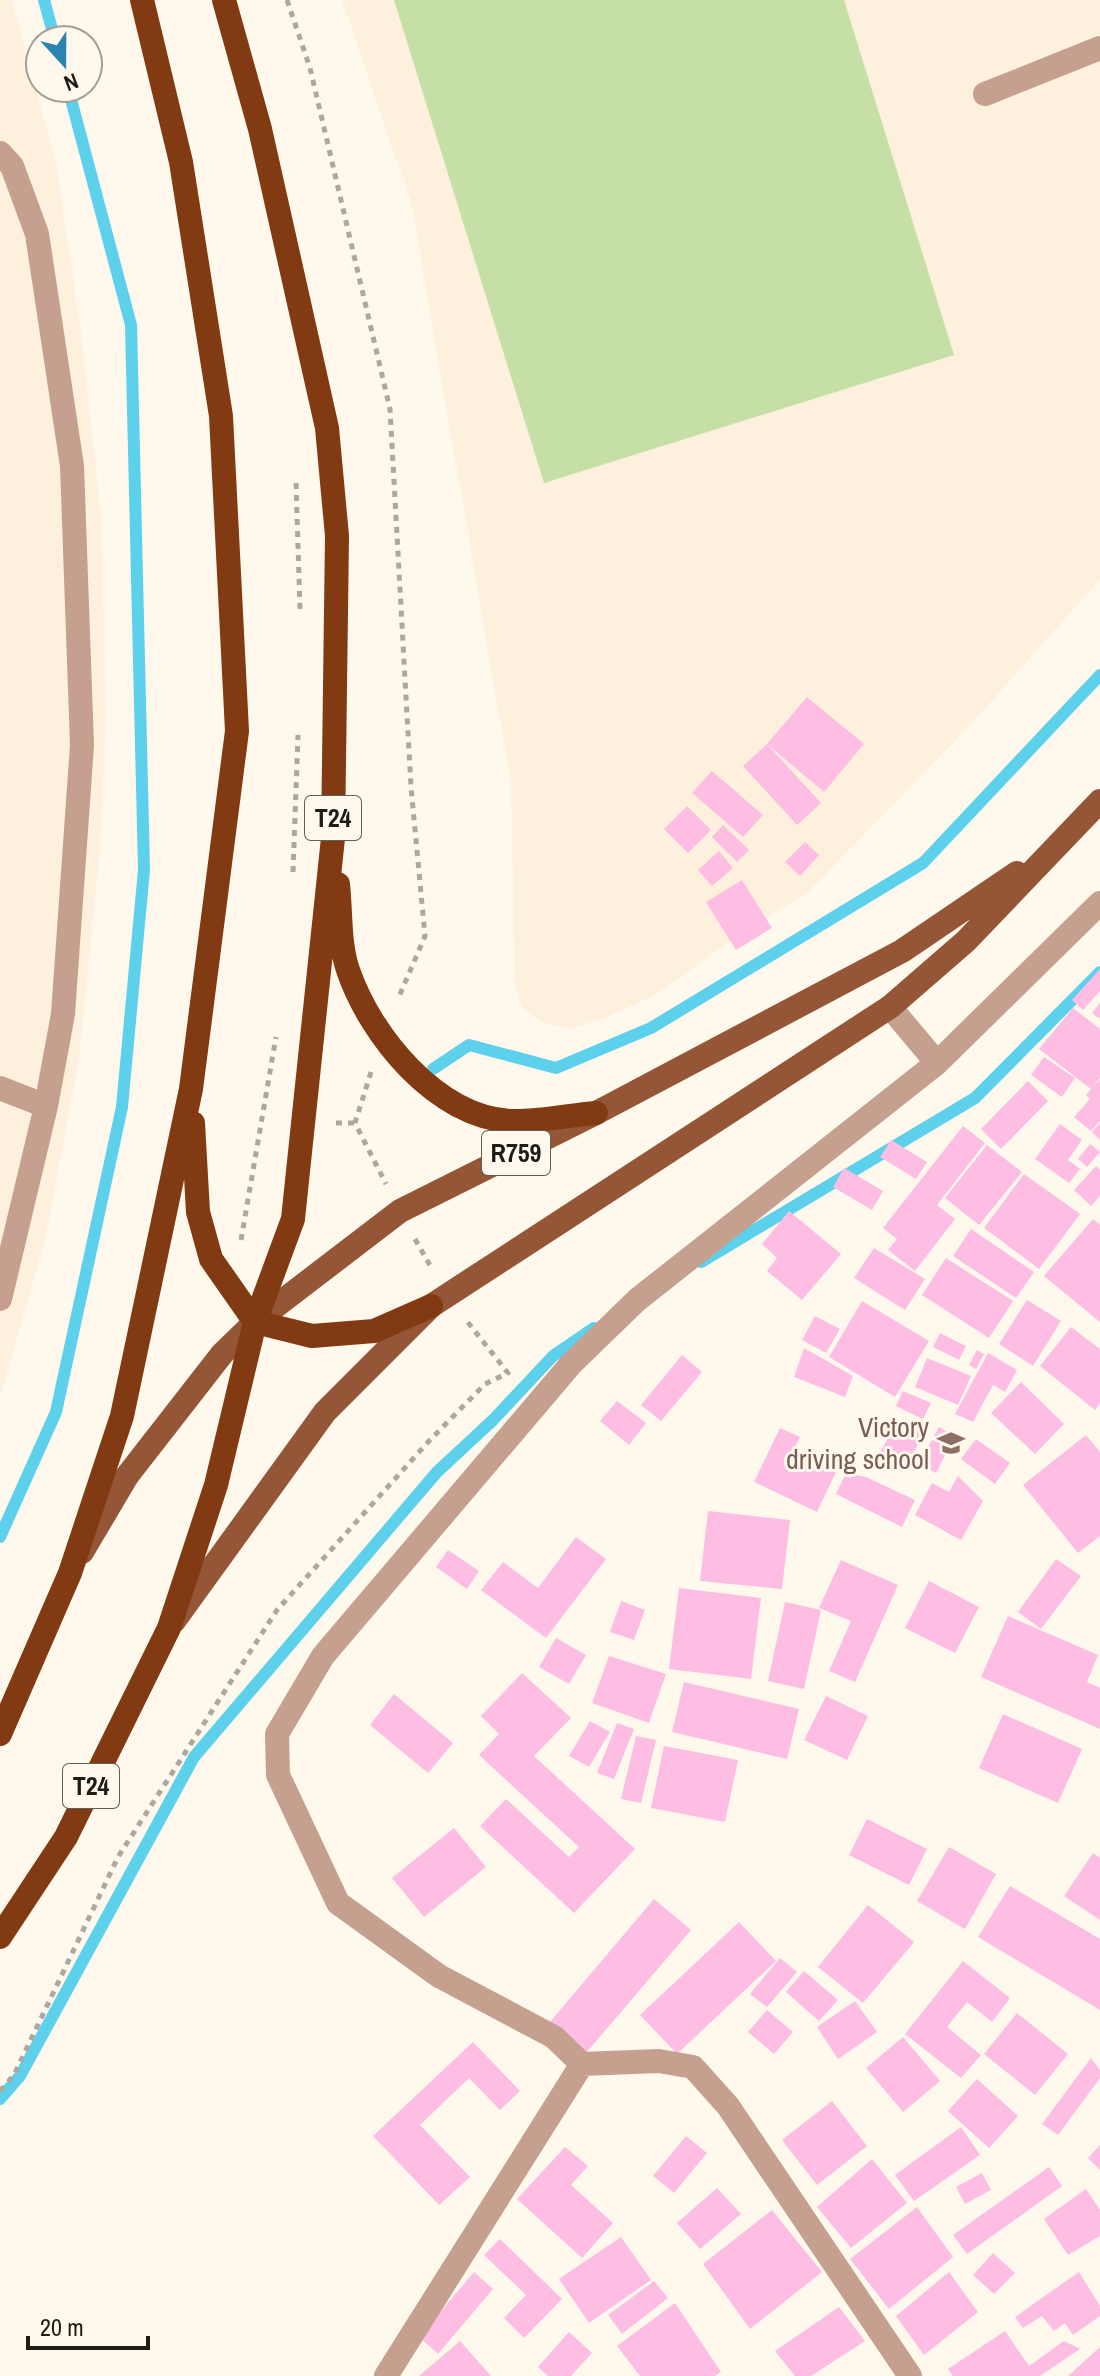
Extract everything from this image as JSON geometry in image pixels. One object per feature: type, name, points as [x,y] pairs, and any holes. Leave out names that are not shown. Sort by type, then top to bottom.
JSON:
[{"type":"highway","points":[[0,1734],[70,1573],[122,1416],[191,1089],[237,731],[221,416],[181,162],[142,0]]},
{"type":"highway","name":"T24","points":[[0,1937],[66,1837],[169,1628],[216,1485],[255,1322],[293,1219],[333,838],[337,536],[327,428],[260,129],[224,0]]},
{"type":"highway","points":[[333,838],[347,968],[382,1038],[419,1078],[465,1108],[509,1121],[596,1113]]},
{"type":"highway","points":[[191,1089],[201,1224],[211,1259],[255,1322],[312,1336],[374,1331],[431,1306]]},
{"type":"main road","name":"R759","points":[[169,1628],[325,1412],[431,1306],[890,1007],[966,941],[1100,801]]},
{"type":"main road","name":"R759","points":[[70,1573],[127,1476],[222,1354],[255,1322],[400,1211],[596,1113],[902,951],[1058,845]]},
{"type":"street","points":[[985,94],[1100,48]]},
{"type":"street","points":[[0,153],[12,166],[37,234],[72,466],[82,745],[63,1014],[46,1106],[0,1299]]},
{"type":"street","points":[[910,2376],[728,2106],[693,2067],[659,2061],[582,2064],[554,2037],[439,1976],[338,1903],[278,1775],[277,1734],[323,1656],[571,1364],[637,1300],[937,1063],[1100,903]]},
{"type":"street","points":[[890,1007],[937,1063]]},
{"type":"street","points":[[0,1088],[46,1106]]},
{"type":"street","points":[[386,2376],[582,2064]]},
{"type":"shaded area","points":[[0,0],[12,0],[24,45],[24,104],[40,104],[56,164],[80,323],[101,517],[106,714],[100,848],[79,1059],[45,1240],[0,1396]]},
{"type":"shaded area","points":[[342,0],[1100,0],[1100,579],[971,724],[809,891],[736,937],[655,995],[602,1019],[572,1028],[545,1024],[522,1007],[515,985],[511,784],[411,202]]},
{"type":"green space","points":[[394,0],[844,0],[954,355],[544,483]]},
{"type":"building","points":[[807,697],[864,744],[824,792],[767,744]]},
{"type":"building","points":[[767,744],[821,803],[797,825],[743,766]]},
{"type":"building","points":[[712,771],[763,815],[743,837],[692,793]]},
{"type":"building","points":[[687,806],[711,830],[688,853],[664,829]]},
{"type":"building","points":[[723,825],[749,850],[737,862],[712,837]]},
{"type":"building","points":[[805,842],[819,855],[800,876],[785,862]]},
{"type":"building","points":[[719,851],[733,868],[712,886],[698,870]]},
{"type":"building","points":[[742,880],[772,928],[736,950],[706,902]]},
{"type":"building","points":[[1100,969],[1100,991],[1083,1010],[1072,1000]]},
{"type":"building","points":[[1100,1003],[1100,1019],[1092,1013]]},
{"type":"building","points":[[1073,1008],[1100,1029],[1100,1078],[1093,1086],[1100,1080],[1100,1121],[1091,1131],[1074,1117],[1090,1099],[1086,1095],[1091,1089],[1039,1049]]},
{"type":"building","points":[[1044,1057],[1075,1078],[1062,1097],[1031,1075]]},
{"type":"building","points":[[1028,1081],[1048,1101],[1001,1149],[981,1129]]},
{"type":"building","points":[[1100,1123],[1100,1140],[1092,1132]]},
{"type":"building","points":[[1060,1124],[1082,1140],[1068,1160],[1080,1169],[1069,1183],[1035,1159]]},
{"type":"building","points":[[963,1126],[985,1143],[937,1205],[955,1219],[915,1271],[888,1250],[897,1239],[883,1228]]},
{"type":"building","points":[[891,1140],[927,1162],[916,1179],[880,1157]]},
{"type":"building","points":[[1090,1144],[1100,1152],[1087,1167],[1078,1159]]},
{"type":"building","points":[[987,1145],[1022,1172],[979,1225],[945,1198]]},
{"type":"building","points":[[1096,1166],[1100,1170],[1100,1196],[1091,1206],[1074,1190]]},
{"type":"building","points":[[844,1168],[883,1191],[872,1210],[833,1187]]},
{"type":"building","points":[[1024,1174],[1080,1214],[1039,1269],[984,1228]]},
{"type":"building","points":[[789,1211],[841,1254],[802,1300],[767,1271],[777,1258],[762,1244]]},
{"type":"building","points":[[1093,1219],[1100,1225],[1100,1322],[1044,1276]]},
{"type":"building","points":[[971,1229],[1034,1272],[1016,1298],[953,1256]]},
{"type":"building","points":[[874,1248],[925,1279],[905,1310],[854,1278]]},
{"type":"building","points":[[946,1258],[1013,1301],[989,1338],[922,1295]]},
{"type":"building","points":[[1027,1300],[1061,1321],[1033,1366],[999,1344]]},
{"type":"building","points":[[862,1301],[929,1341],[895,1397],[829,1357]]},
{"type":"building","points":[[815,1316],[840,1329],[826,1353],[802,1340]]},
{"type":"building","points":[[1071,1327],[1100,1349],[1100,1403],[1095,1410],[1040,1366]]},
{"type":"building","points":[[940,1333],[966,1346],[959,1360],[933,1347]]},
{"type":"building","points":[[804,1348],[853,1376],[845,1397],[794,1377]]},
{"type":"building","points":[[977,1350],[984,1354],[976,1369],[969,1365]]},
{"type":"building","points":[[988,1353],[1017,1370],[1005,1392],[993,1385],[973,1422],[955,1414]]},
{"type":"building","points":[[682,1355],[702,1372],[661,1421],[641,1405]]},
{"type":"building","points":[[927,1358],[971,1376],[958,1405],[915,1387]]},
{"type":"building","points":[[1021,1382],[1064,1424],[1035,1454],[991,1413]]},
{"type":"building","points":[[903,1391],[931,1403],[923,1419],[896,1406]]},
{"type":"building","points":[[617,1401],[646,1423],[629,1445],[600,1421]]},
{"type":"building","points":[[898,1420],[924,1434],[902,1472],[877,1458]]},
{"type":"building","points":[[939,1427],[955,1436],[936,1473],[919,1464]]},
{"type":"building","points":[[780,1428],[800,1437],[793,1451],[836,1472],[817,1512],[754,1482]]},
{"type":"building","points":[[1086,1435],[1100,1452],[1100,1536],[1078,1553],[1023,1485]]},
{"type":"building","points":[[976,1439],[1010,1463],[995,1484],[961,1459]]},
{"type":"building","points":[[846,1473],[866,1477],[915,1500],[902,1527],[836,1494]]},
{"type":"building","points":[[958,1476],[983,1501],[961,1540],[915,1515],[932,1483],[949,1492]]},
{"type":"building","points":[[708,1511],[790,1520],[782,1589],[700,1581]]},
{"type":"building","points":[[576,1537],[606,1559],[546,1638],[481,1590],[503,1562],[538,1588]]},
{"type":"building","points":[[448,1550],[479,1571],[467,1589],[436,1567]]},
{"type":"building","points":[[1056,1559],[1081,1576],[1041,1629],[1018,1612]]},
{"type":"building","points":[[841,1560],[898,1585],[855,1682],[829,1671],[851,1621],[819,1608]]},
{"type":"building","points":[[929,1581],[979,1607],[955,1653],[905,1628]]},
{"type":"building","points":[[679,1588],[761,1598],[751,1679],[669,1669]]},
{"type":"building","points":[[621,1601],[645,1610],[634,1640],[610,1632]]},
{"type":"building","points":[[785,1602],[821,1610],[804,1689],[768,1681]]},
{"type":"building","points":[[1008,1616],[1098,1655],[1087,1682],[1100,1688],[1100,1729],[981,1677]]},
{"type":"building","points":[[556,1638],[586,1655],[569,1684],[539,1667]]},
{"type":"building","points":[[609,1656],[666,1674],[649,1723],[592,1703]]},
{"type":"building","points":[[522,1673],[571,1718],[534,1756],[635,1849],[574,1913],[480,1826],[506,1799],[569,1857],[579,1847],[479,1755],[499,1734],[481,1716]]},
{"type":"building","points":[[684,1682],[799,1709],[787,1759],[672,1732]]},
{"type":"building","points":[[394,1694],[453,1743],[428,1773],[370,1725]]},
{"type":"building","points":[[826,1696],[868,1716],[847,1760],[804,1740]]},
{"type":"building","points":[[1003,1714],[1082,1749],[1058,1803],[979,1768]]},
{"type":"building","points":[[590,1721],[610,1732],[589,1767],[569,1756]]},
{"type":"building","points":[[617,1723],[634,1729],[614,1779],[597,1773]]},
{"type":"building","points":[[636,1736],[656,1740],[641,1803],[621,1799]]},
{"type":"building","points":[[664,1746],[738,1760],[725,1822],[651,1808]]},
{"type":"building","points":[[867,1819],[927,1849],[909,1885],[849,1855]]},
{"type":"building","points":[[454,1828],[486,1867],[424,1917],[392,1878]]},
{"type":"building","points":[[949,1847],[996,1874],[965,1929],[917,1901]]},
{"type":"building","points":[[1093,1853],[1100,1858],[1100,1920],[1064,1896]]},
{"type":"building","points":[[1010,1886],[1100,1939],[1100,2010],[978,1937]]},
{"type":"building","points":[[654,1899],[691,1930],[586,2053],[550,2022]]},
{"type":"building","points":[[868,1905],[914,1942],[863,2003],[818,1967]]},
{"type":"building","points":[[739,1922],[776,1961],[677,2054],[640,2015]]},
{"type":"building","points":[[780,1958],[797,1972],[767,2007],[750,1994]]},
{"type":"building","points":[[963,1961],[1010,1998],[992,2022],[967,2002],[947,2027],[981,2055],[961,2078],[905,2034]]},
{"type":"building","points":[[804,1971],[838,2000],[819,2021],[786,1992]]},
{"type":"building","points":[[855,2001],[877,2032],[838,2059],[817,2027]]},
{"type":"building","points":[[767,2010],[793,2032],[774,2054],[748,2032]]},
{"type":"building","points":[[1017,2013],[1068,2054],[1035,2095],[984,2054]]},
{"type":"building","points":[[903,2037],[940,2081],[903,2112],[866,2068]]},
{"type":"building","points":[[473,2042],[520,2091],[500,2110],[469,2078],[420,2125],[470,2177],[439,2205],[373,2136]]},
{"type":"building","points":[[1091,2058],[1100,2070],[1100,2078],[1058,2135],[1042,2124]]},
{"type":"building","points":[[977,2079],[1018,2116],[989,2148],[948,2111]]},
{"type":"building","points":[[832,2101],[867,2146],[817,2185],[782,2140]]},
{"type":"building","points":[[961,2127],[980,2155],[914,2201],[895,2175]]},
{"type":"building","points":[[686,2136],[707,2153],[674,2193],[653,2176]]},
{"type":"building","points":[[1100,2145],[1100,2170],[1088,2158]]},
{"type":"building","points":[[565,2147],[588,2166],[571,2185],[613,2223],[582,2258],[517,2199]]},
{"type":"building","points":[[872,2159],[907,2203],[851,2248],[817,2207]]},
{"type":"building","points":[[1049,2167],[1062,2186],[967,2254],[953,2235]]},
{"type":"building","points":[[982,2173],[991,2190],[965,2204],[956,2187]]},
{"type":"building","points":[[717,2188],[741,2214],[700,2249],[677,2223]]},
{"type":"building","points":[[1086,2189],[1100,2210],[1100,2236],[1068,2255],[1044,2219]]},
{"type":"building","points":[[917,2207],[953,2257],[889,2309],[850,2259]]},
{"type":"building","points":[[772,2210],[822,2272],[750,2329],[703,2264]]},
{"type":"building","points":[[621,2237],[651,2280],[589,2323],[559,2279]]},
{"type":"building","points":[[500,2239],[562,2299],[524,2338],[504,2318],[526,2295],[484,2255]]},
{"type":"building","points":[[993,2253],[1015,2273],[994,2294],[973,2275]]},
{"type":"building","points":[[474,2272],[493,2289],[438,2354],[419,2337]]},
{"type":"building","points":[[949,2272],[978,2312],[924,2355],[896,2316]]},
{"type":"building","points":[[1079,2272],[1100,2306],[1100,2316],[1073,2335],[1065,2323],[1054,2331],[1042,2316],[1023,2328],[1015,2317]]},
{"type":"building","points":[[654,2281],[668,2298],[622,2334],[608,2315]]},
{"type":"building","points":[[675,2303],[721,2372],[715,2376],[640,2376],[617,2346]]},
{"type":"building","points":[[839,2307],[865,2341],[811,2376],[795,2376],[775,2351]]},
{"type":"building","points":[[1005,2331],[1029,2366],[1064,2341],[1080,2349],[1040,2376],[953,2376],[948,2369]]},
{"type":"building","points":[[569,2332],[592,2353],[571,2376],[548,2376],[538,2367]]},
{"type":"building","points":[[460,2341],[491,2376],[419,2376]]},
{"type":"building","points":[[1100,2347],[1100,2376],[1068,2376]]},
{"type":"waterway","points":[[44,0],[51,24]]},
{"type":"waterway","points":[[0,1537],[56,1412],[122,1107],[144,870],[131,325],[72,104]]},
{"type":"waterway","points":[[433,1069],[469,1045],[556,1068],[651,1028],[923,863],[1100,675]]},
{"type":"waterway","points":[[701,1262],[975,1098],[1100,972]]},
{"type":"waterway","points":[[0,2099],[20,2076],[194,1757],[437,1472],[493,1420],[553,1356],[594,1328]]},
{"type":"place","name":"Victory driving school","points":[[951,1443]]}]
